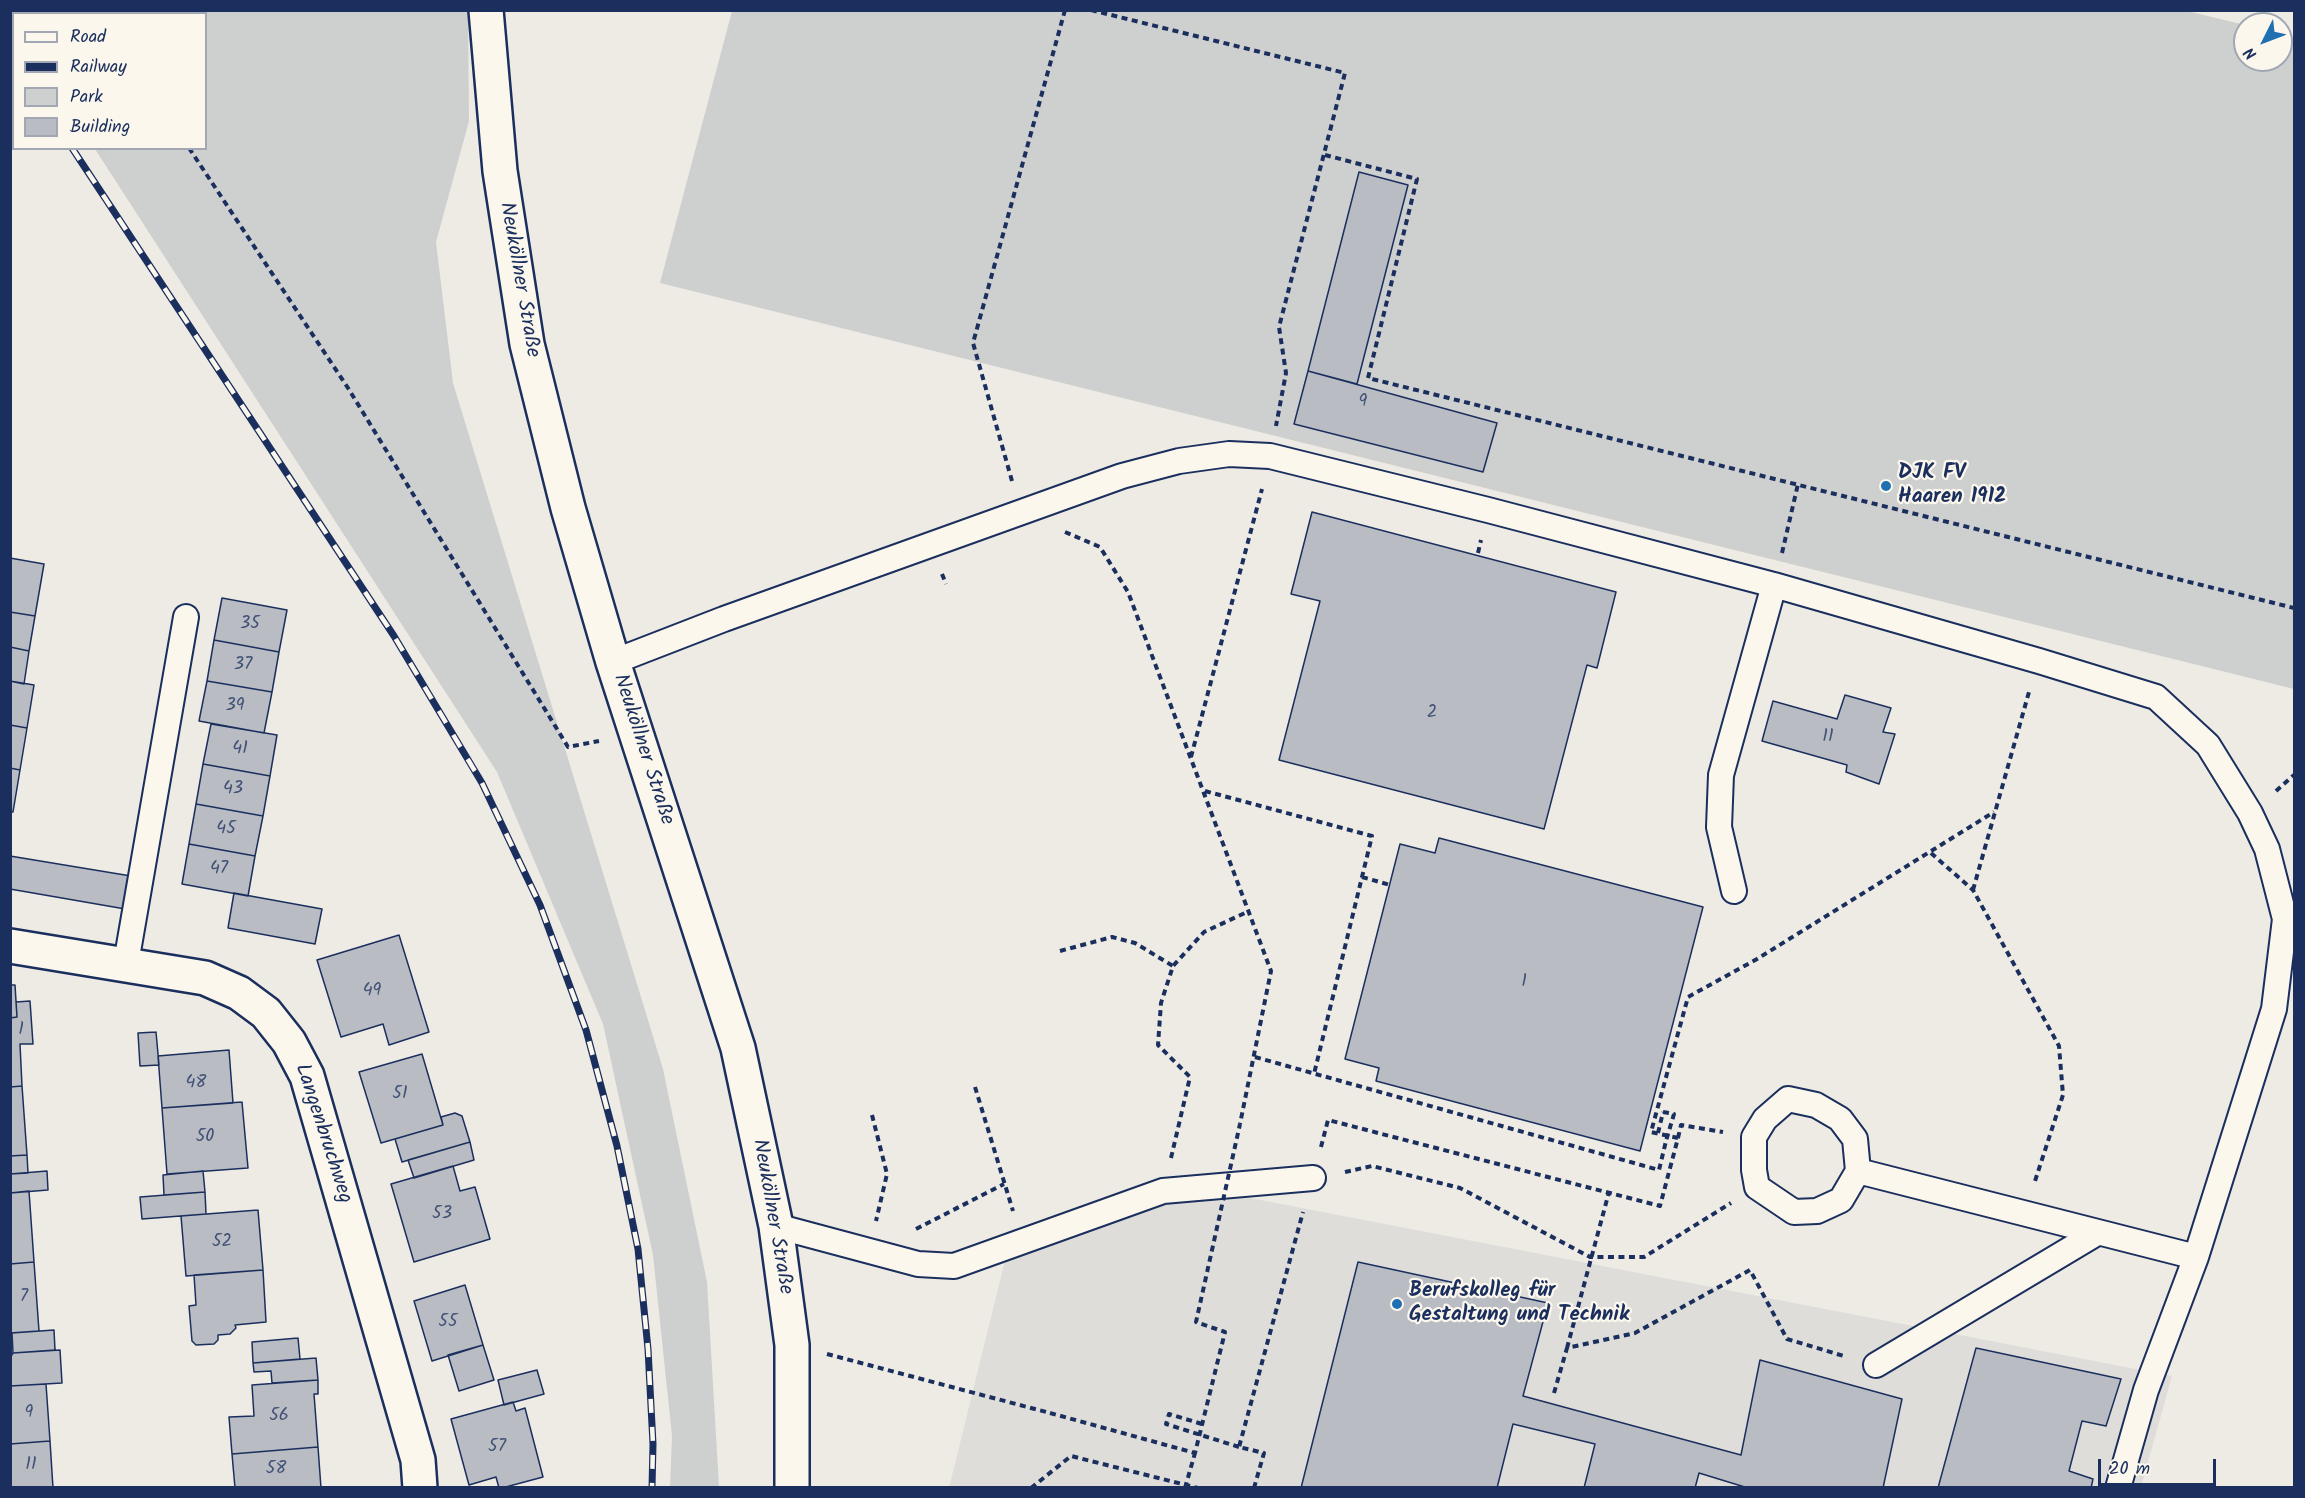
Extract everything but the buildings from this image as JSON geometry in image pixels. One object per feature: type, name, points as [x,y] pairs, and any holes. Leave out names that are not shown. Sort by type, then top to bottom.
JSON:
[{"type":"street","name":"Neuköllner Straße","points":[[486,10],[500,171],[527,344],[568,508],[613,662],[738,1048],[776,1226],[792,1344],[792,1488]]},
{"type":"street","name":"Langenbruchweg","points":[[10,946],[126,963],[206,978],[238,993],[266,1013],[290,1042],[307,1076],[314,1099],[418,1460],[420,1488]]},
{"type":"lane","points":[[613,662],[734,615],[1122,476],[1179,461],[1229,454],[1270,456],[1774,585],[2038,660],[2156,697],[2208,745],[2250,813],[2267,849],[2285,919],[2274,1009],[2196,1257],[2146,1390],[2118,1488]]},
{"type":"lane","points":[[1734,891],[1719,827],[1720,776],[1774,585]]},
{"type":"lane","points":[[126,963],[186,616]]},
{"type":"lane","points":[[1788,1099],[1816,1105],[1840,1119],[1855,1139],[1858,1171],[1841,1200],[1817,1211],[1794,1212],[1757,1187],[1754,1170],[1754,1137],[1765,1119],[1788,1099]]},
{"type":"lane","points":[[1858,1171],[2196,1257]]},
{"type":"lane","points":[[776,1226],[918,1264],[954,1266],[1162,1191],[1312,1178]]},
{"type":"lane","points":[[1876,1365],[2097,1233]]},
{"type":"path","points":[[1065,10],[973,343],[1024,513],[1100,547],[1128,592],[1271,971],[1255,1057],[1196,1322],[1226,1332],[1185,1488]]},
{"type":"path","points":[[1091,10],[1345,73],[1279,327],[1286,373],[1270,456],[1191,757]]},
{"type":"path","points":[[190,150],[348,388],[568,747],[637,734]]},
{"type":"path","points":[[1325,155],[1417,179],[1368,378],[2295,608]]},
{"type":"path","points":[[1774,585],[1798,484]]},
{"type":"path","points":[[1973,890],[2038,660]]},
{"type":"path","points":[[1205,791],[1372,836],[1314,1074]]},
{"type":"path","points":[[1678,1138],[1651,1132],[1688,997],[1931,853],[1994,812]]},
{"type":"path","points":[[1931,853],[1973,890],[2059,1046],[2063,1095],[2025,1213]]},
{"type":"path","points":[[1362,877],[1389,885]]},
{"type":"path","points":[[1162,1191],[1191,1077],[1158,1045],[1161,1003],[1173,966],[1204,932],[1247,912]]},
{"type":"path","points":[[1060,951],[1112,937],[1135,943],[1173,966]]},
{"type":"path","points":[[1255,1057],[1659,1170],[1674,1114],[1663,1112],[1658,1133]]},
{"type":"path","points":[[975,1087],[1007,1197]]},
{"type":"path","points":[[869,1251],[887,1174],[872,1115]]},
{"type":"path","points":[[1239,1447],[1328,1120],[1660,1206],[1681,1125],[1754,1137]]},
{"type":"path","points":[[1312,1178],[1372,1166],[1460,1188],[1590,1257],[1644,1257],[1757,1187]]},
{"type":"path","points":[[869,1251],[1004,1184]]},
{"type":"path","points":[[1554,1393],[1609,1192]]},
{"type":"path","points":[[1566,1348],[1635,1334],[1750,1270],[1786,1339],[1876,1365]]},
{"type":"path","points":[[792,1344],[1195,1453]]},
{"type":"path","points":[[1202,1424],[1169,1414],[1166,1424],[1264,1453],[1254,1488]]},
{"type":"path","points":[[1031,1488],[1071,1456],[1198,1488]]},
{"type":"shaded area","name":"Berufskolleg für Gestaltung und Technik","points":[[1157,1180],[2172,1376],[2141,1487],[949,1488],[1012,1232]]},
{"type":"green space","points":[[11,10],[468,11],[469,121],[436,242],[453,383],[663,1069],[707,1282],[719,1487],[670,1487],[672,1436],[653,1255],[603,1024],[497,772],[96,150],[207,150],[207,12],[12,12],[12,16]]},
{"type":"green space","name":"DJK FV Haaren 1912","points":[[732,11],[2187,11],[2233,22],[2233,72],[2293,72],[2294,38],[2294,689],[660,283]]},
{"type":"railway","points":[[73,150],[394,636],[482,783],[540,905],[586,1030],[617,1146],[638,1249],[648,1349],[653,1444],[652,1488]]},
{"type":"place","name":"DJK FV Haaren 1912","points":[[1886,486]]},
{"type":"place","name":"Berufskolleg für Gestaltung und Technik","points":[[1397,1304]]}]
